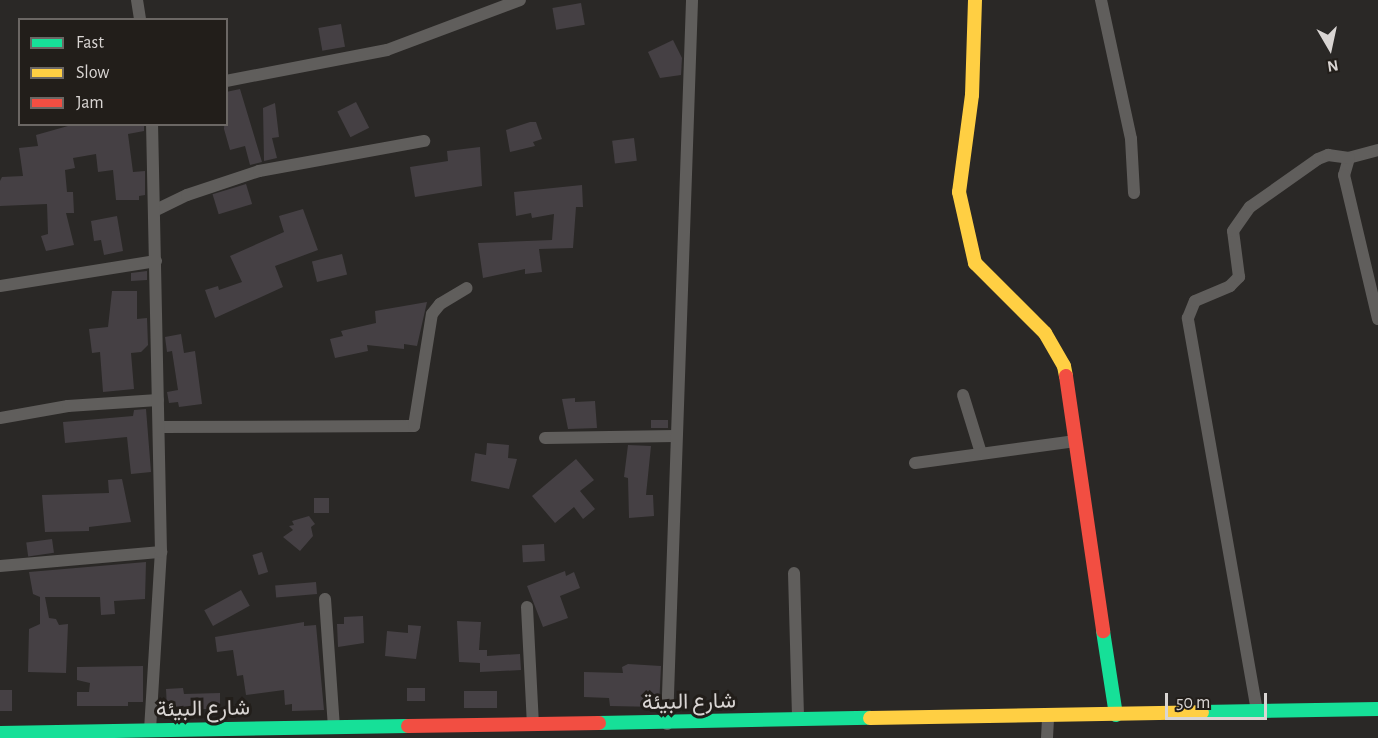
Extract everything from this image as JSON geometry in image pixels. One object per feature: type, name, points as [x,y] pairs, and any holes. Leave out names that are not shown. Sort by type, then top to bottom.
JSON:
[{"type":"street","points":[[137,0],[140,18]]},
{"type":"street","points":[[228,81],[387,50],[520,0]]},
{"type":"street","points":[[667,724],[675,436],[692,0]]},
{"type":"street","points":[[975,0],[972,95],[958,192],[975,263],[1045,333],[1060,356],[1076,441],[1116,715]]},
{"type":"street","points":[[1101,0],[1131,139],[1134,193]]},
{"type":"street","points":[[150,730],[161,552],[156,210],[152,126]]},
{"type":"street","points":[[156,210],[186,195],[259,171],[424,141]]},
{"type":"street","points":[[1257,711],[1188,318],[1195,301],[1230,286],[1239,277],[1233,231],[1250,207],[1318,159],[1328,155],[1349,158],[1378,150]]},
{"type":"street","points":[[1349,158],[1344,175],[1378,319]]},
{"type":"street","points":[[0,286],[156,261]]},
{"type":"street","points":[[159,427],[414,426],[432,314],[440,304],[467,288]]},
{"type":"street","points":[[963,394],[981,453]]},
{"type":"street","points":[[0,418],[68,405],[158,400]]},
{"type":"street","points":[[545,438],[675,436]]},
{"type":"street","points":[[915,463],[1076,441]]},
{"type":"street","points":[[0,566],[161,552]]},
{"type":"street","points":[[794,573],[798,720]]},
{"type":"street","points":[[325,599],[334,728]]},
{"type":"street","points":[[527,607],[533,725]]},
{"type":"street","name":"شارع البيئة","points":[[0,733],[667,724],[1378,709]]},
{"type":"street","points":[[1047,738],[1048,717]]},
{"type":"building","points":[[581,3],[585,25],[556,30],[552,8]]},
{"type":"building","points":[[341,24],[345,47],[322,51],[318,28]]},
{"type":"building","points":[[673,40],[682,58],[681,75],[660,78],[648,52]]},
{"type":"building","points":[[240,89],[262,162],[250,165],[245,146],[230,150],[224,129],[224,126],[228,126],[228,92]]},
{"type":"building","points":[[356,102],[369,128],[350,137],[337,112]]},
{"type":"building","points":[[275,103],[279,137],[272,138],[277,158],[264,161],[263,108]]},
{"type":"building","points":[[536,122],[542,139],[533,142],[535,146],[510,152],[506,130]]},
{"type":"building","points":[[68,126],[144,126],[144,131],[128,134],[133,172],[145,171],[145,195],[139,196],[139,200],[116,200],[113,170],[98,172],[96,154],[73,158],[75,168],[65,170],[67,192],[73,192],[74,213],[66,213],[74,245],[46,251],[41,236],[48,234],[47,204],[0,206],[2,177],[23,176],[19,148],[38,146],[36,135]]},
{"type":"building","points":[[634,138],[637,161],[615,164],[612,141]]},
{"type":"building","points":[[480,147],[482,186],[415,197],[410,167],[448,161],[447,151]]},
{"type":"building","points":[[246,184],[252,204],[219,214],[213,194]]},
{"type":"building","points":[[582,185],[583,207],[576,207],[573,248],[539,249],[542,272],[525,274],[525,269],[483,278],[478,243],[552,240],[554,214],[532,218],[531,213],[516,216],[514,192]]},
{"type":"building","points":[[303,209],[318,250],[275,266],[283,287],[215,318],[205,290],[218,286],[219,290],[242,282],[230,256],[284,232],[279,216]]},
{"type":"building","points":[[117,216],[123,251],[104,255],[101,240],[94,241],[91,221]]},
{"type":"building","points":[[342,254],[347,274],[317,282],[312,261]]},
{"type":"building","points":[[147,271],[147,280],[131,281],[131,273]]},
{"type":"building","points":[[112,291],[137,291],[137,319],[147,318],[148,345],[141,352],[131,353],[134,389],[103,392],[100,352],[92,353],[89,329],[108,327]]},
{"type":"building","points":[[427,302],[417,346],[404,344],[404,349],[367,345],[368,351],[335,358],[330,339],[343,336],[341,331],[376,323],[375,311]]},
{"type":"building","points":[[181,334],[184,353],[195,351],[202,404],[179,407],[178,402],[169,403],[167,392],[178,390],[172,351],[167,352],[165,337]]},
{"type":"building","points":[[575,398],[575,402],[595,401],[597,428],[568,429],[562,399]]},
{"type":"building","points":[[146,409],[151,472],[131,474],[127,437],[65,443],[63,422],[133,416],[134,410]]},
{"type":"building","points":[[651,420],[668,420],[668,428],[651,428]]},
{"type":"building","points":[[487,443],[509,445],[508,458],[517,459],[509,489],[471,481],[475,453],[486,455]]},
{"type":"building","points":[[628,445],[651,446],[646,495],[653,495],[654,516],[629,518],[628,478],[624,477]]},
{"type":"building","points":[[576,459],[594,480],[580,491],[595,509],[583,519],[574,507],[555,523],[532,496]]},
{"type":"building","points":[[122,479],[131,522],[89,527],[89,531],[45,532],[42,495],[109,493],[108,480]]},
{"type":"building","points":[[314,498],[329,498],[329,513],[314,513]]},
{"type":"building","points":[[309,516],[315,524],[311,527],[313,536],[300,551],[283,537],[293,530],[289,526],[294,525],[292,521]]},
{"type":"building","points":[[52,539],[54,553],[28,556],[26,543]]},
{"type":"building","points":[[544,544],[545,561],[523,562],[522,545]]},
{"type":"building","points":[[262,552],[268,572],[259,575],[252,555]]},
{"type":"building","points":[[146,562],[145,599],[114,601],[115,614],[101,615],[100,597],[45,597],[49,618],[56,619],[59,625],[68,624],[66,673],[28,672],[29,629],[40,624],[40,597],[33,594],[29,572]]},
{"type":"building","points":[[565,571],[566,576],[574,572],[580,588],[560,596],[568,618],[543,627],[527,586]]},
{"type":"building","points":[[316,582],[317,594],[276,598],[275,586]]},
{"type":"building","points":[[241,590],[250,606],[213,626],[204,610]]},
{"type":"building","points":[[363,616],[364,643],[338,647],[337,624],[344,624],[344,617]]},
{"type":"building","points":[[457,621],[481,622],[479,650],[487,650],[487,656],[520,654],[521,670],[480,672],[480,663],[459,662]]},
{"type":"building","points":[[304,622],[304,626],[316,625],[324,710],[292,711],[292,704],[285,705],[284,690],[246,695],[243,675],[237,676],[233,650],[217,652],[215,637]]},
{"type":"building","points":[[408,625],[421,626],[416,659],[385,656],[387,631],[408,633]]},
{"type":"building","points":[[628,664],[661,666],[659,707],[610,706],[609,698],[584,697],[584,672],[623,673],[622,667]]},
{"type":"building","points":[[143,666],[143,702],[128,702],[128,706],[77,706],[77,692],[89,692],[90,683],[77,680],[77,667]]},
{"type":"building","points":[[183,688],[184,694],[220,693],[220,709],[167,709],[166,689]]},
{"type":"building","points":[[407,688],[425,688],[425,701],[407,701]]},
{"type":"building","points":[[0,690],[12,690],[12,711],[0,711]]},
{"type":"building","points":[[464,691],[497,691],[497,708],[464,708]]},
{"type":"traffic: fast","points":[[1103,631],[1116,715]]},
{"type":"traffic: fast","points":[[1202,712],[1378,709]]},
{"type":"traffic: fast","points":[[599,723],[870,718]]},
{"type":"traffic: fast","points":[[0,733],[408,726]]},
{"type":"traffic: slow","points":[[975,0],[972,95],[959,192],[975,263],[1045,333],[1064,366],[1066,376]]},
{"type":"traffic: slow","points":[[870,718],[1202,712]]},
{"type":"traffic: jam","points":[[1066,376],[1103,631]]},
{"type":"traffic: jam","points":[[408,726],[599,723]]}]
